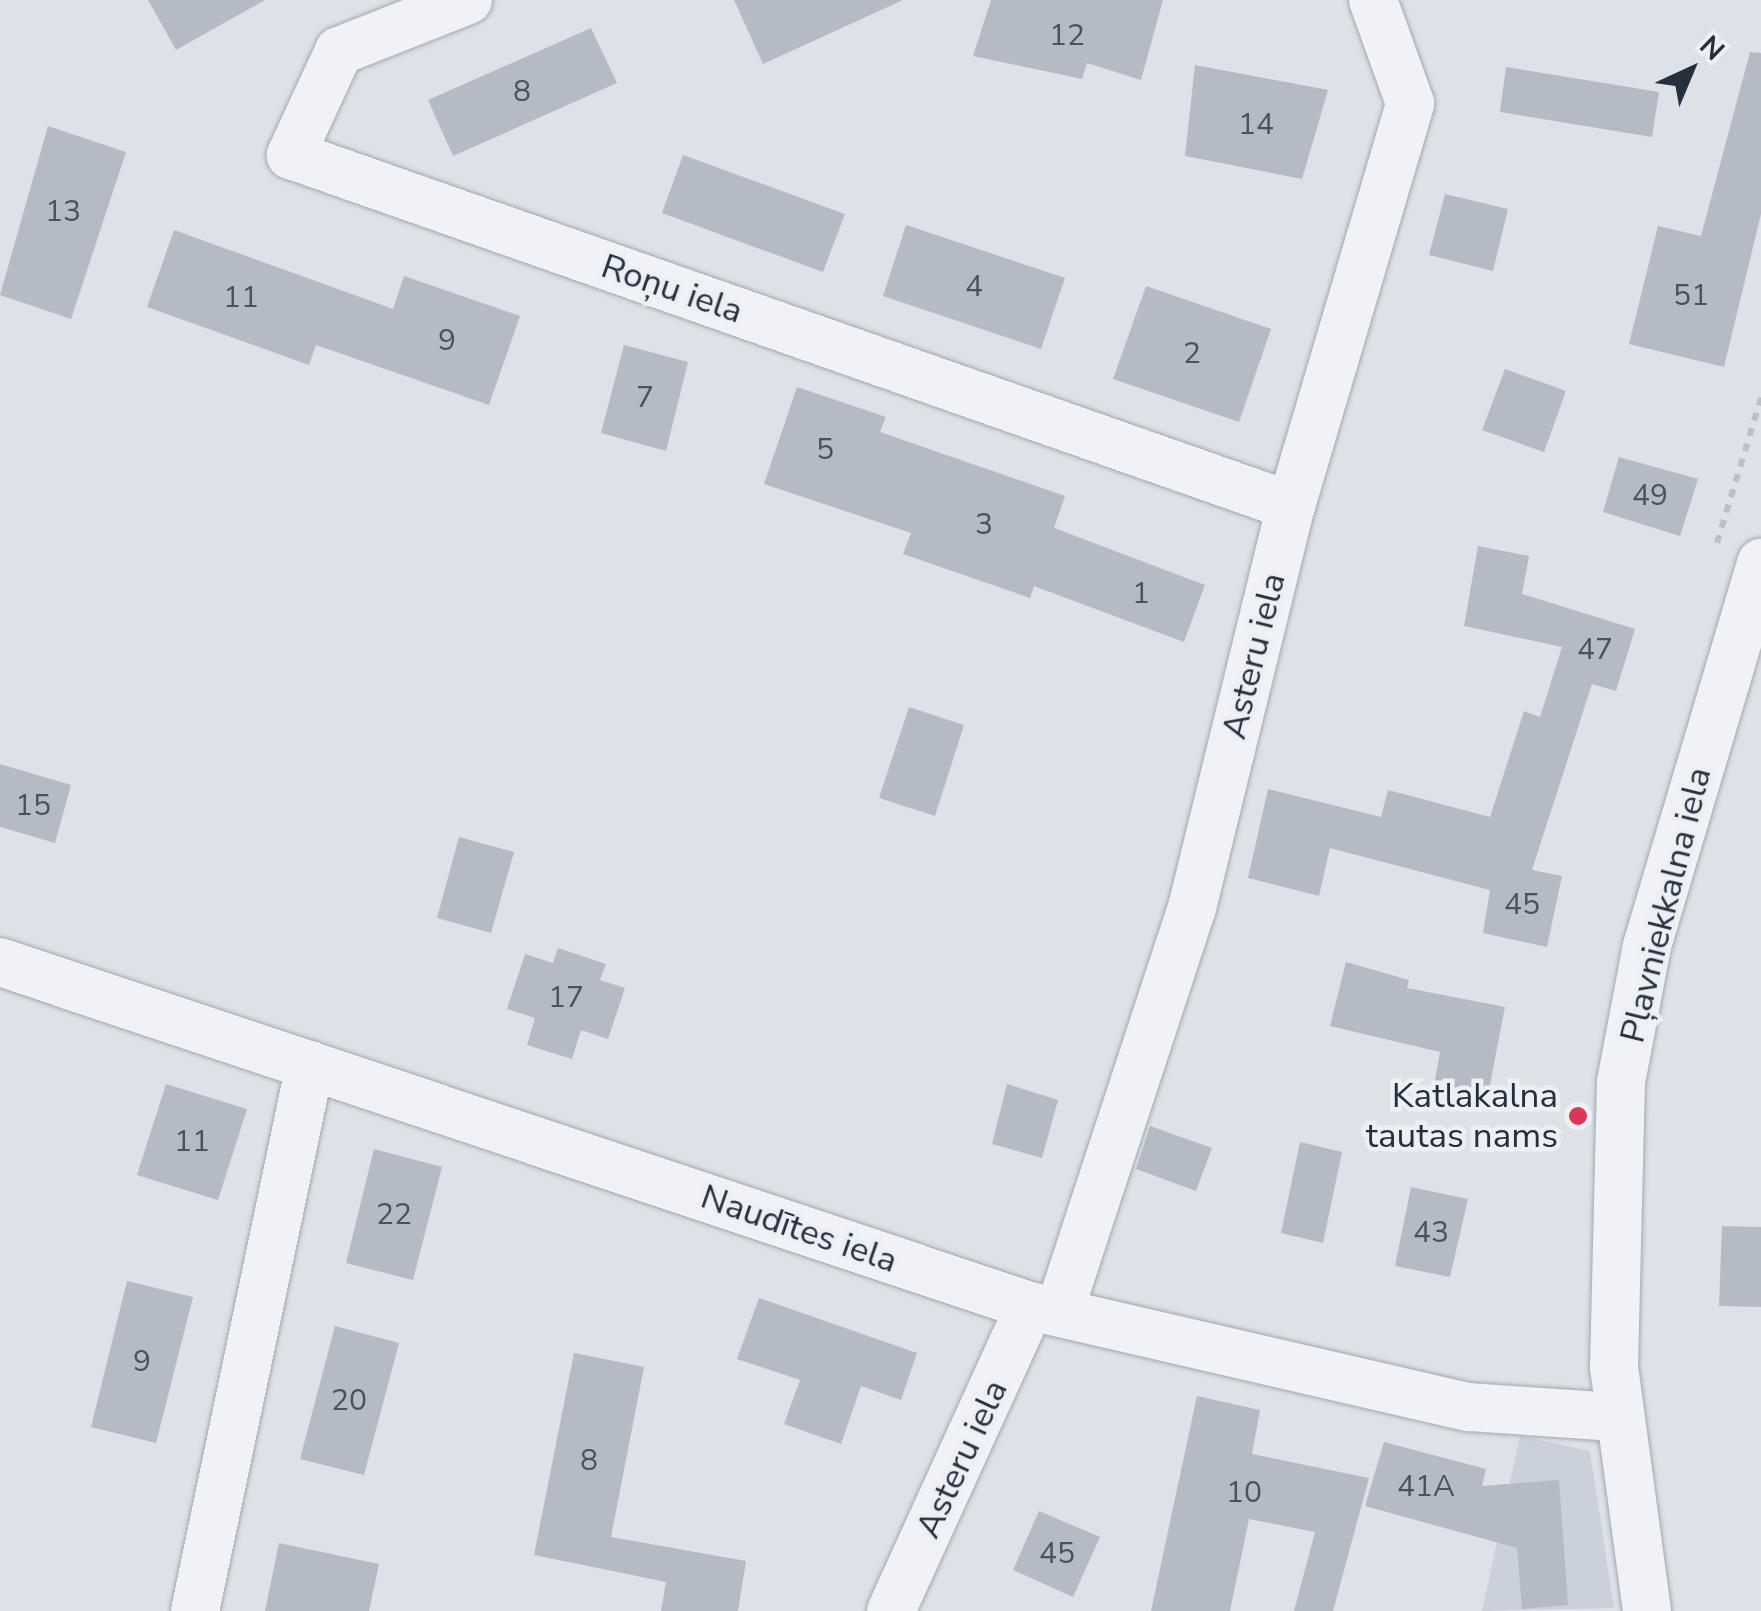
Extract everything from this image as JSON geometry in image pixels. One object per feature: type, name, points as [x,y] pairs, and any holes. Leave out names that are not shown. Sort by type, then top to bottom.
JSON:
[{"type":"street","name":"Roņu iela","points":[[468,0],[339,51],[291,155],[1292,506]]},
{"type":"street","name":"Asteru iela","points":[[891,1611],[1045,1309],[1192,908],[1292,506],[1410,103],[1373,0]]},
{"type":"street","name":"Pļavniekkalna iela","points":[[1647,1611],[1617,1417],[1613,1175],[1621,1082],[1647,946],[1761,563]]},
{"type":"street","name":"Naudītes iela","points":[[0,962],[1045,1309],[1469,1407],[1617,1417]]},
{"type":"street","points":[[196,1611],[310,1065]]},
{"type":"shaded area","points":[[1520,1436],[1590,1451],[1614,1608],[1482,1611]]},
{"type":"building","points":[[148,0],[265,0],[176,50]]},
{"type":"building","points":[[734,0],[903,0],[763,64]]},
{"type":"building","points":[[991,0],[1163,0],[1141,80],[1087,63],[1082,79],[973,56]]},
{"type":"building","points":[[591,28],[617,83],[453,156],[428,100]]},
{"type":"building","points":[[1750,52],[1761,53],[1761,214],[1724,367],[1629,344],[1658,226],[1701,236]]},
{"type":"building","points":[[1195,65],[1328,90],[1302,179],[1185,156]]},
{"type":"building","points":[[1506,67],[1659,92],[1652,137],[1500,112]]},
{"type":"building","points":[[48,126],[126,152],[71,319],[0,295]]},
{"type":"building","points":[[683,155],[845,214],[823,272],[662,213]]},
{"type":"building","points":[[1445,194],[1508,209],[1493,271],[1429,255]]},
{"type":"building","points":[[906,225],[1065,278],[1041,349],[883,296]]},
{"type":"building","points":[[174,230],[393,309],[404,276],[520,316],[489,405],[316,345],[309,365],[147,307]]},
{"type":"building","points":[[1146,286],[1271,329],[1239,422],[1113,379]]},
{"type":"building","points":[[624,345],[688,362],[666,451],[601,433]]},
{"type":"building","points":[[1505,369],[1566,391],[1544,452],[1482,430]]},
{"type":"building","points":[[797,387],[886,417],[880,432],[1065,496],[1054,528],[1205,585],[1184,642],[1034,586],[1030,598],[903,554],[911,533],[764,484]]},
{"type":"building","points":[[1619,457],[1698,479],[1680,536],[1603,512]]},
{"type":"building","points":[[1478,546],[1529,556],[1522,594],[1635,629],[1616,691],[1592,684],[1532,870],[1562,876],[1547,947],[1483,933],[1490,890],[1330,848],[1319,896],[1248,878],[1268,789],[1381,817],[1388,790],[1490,817],[1524,711],[1540,717],[1562,647],[1464,626]]},
{"type":"building","points":[[909,707],[964,725],[935,816],[879,798]]},
{"type":"building","points":[[0,764],[71,785],[55,843],[0,827]]},
{"type":"building","points":[[459,837],[514,852],[491,933],[437,918]]},
{"type":"building","points":[[558,948],[606,964],[600,980],[625,988],[608,1039],[581,1030],[572,1059],[527,1045],[535,1018],[507,1009],[525,954],[553,963]]},
{"type":"building","points":[[1346,962],[1409,980],[1407,988],[1505,1007],[1487,1100],[1433,1091],[1440,1052],[1330,1026]]},
{"type":"building","points":[[166,1084],[247,1109],[218,1200],[137,1175]]},
{"type":"building","points":[[1007,1084],[1058,1100],[1042,1158],[992,1144]]},
{"type":"building","points":[[1150,1126],[1212,1148],[1196,1191],[1136,1169]]},
{"type":"building","points":[[1300,1142],[1342,1152],[1323,1243],[1281,1233]]},
{"type":"building","points":[[374,1149],[442,1167],[413,1280],[346,1263]]},
{"type":"building","points":[[1411,1187],[1468,1199],[1450,1277],[1395,1266]]},
{"type":"building","points":[[1722,1226],[1761,1227],[1761,1307],[1719,1306]]},
{"type":"building","points":[[127,1281],[193,1297],[156,1443],[91,1427]]},
{"type":"building","points":[[759,1298],[917,1353],[901,1400],[861,1386],[841,1444],[784,1424],[800,1380],[737,1359]]},
{"type":"building","points":[[335,1326],[399,1343],[364,1475],[300,1459]]},
{"type":"building","points":[[574,1353],[644,1367],[611,1537],[746,1561],[738,1611],[661,1611],[666,1582],[534,1555]]},
{"type":"building","points":[[1197,1396],[1260,1410],[1252,1454],[1369,1478],[1333,1611],[1294,1611],[1315,1532],[1249,1519],[1230,1611],[1151,1611]]},
{"type":"building","points":[[1384,1442],[1486,1469],[1482,1486],[1559,1480],[1568,1605],[1522,1609],[1517,1548],[1365,1506]]},
{"type":"building","points":[[1039,1511],[1100,1537],[1073,1597],[1013,1570]]},
{"type":"building","points":[[279,1543],[379,1564],[369,1611],[265,1611]]},
{"type":"place","name":"Katlakalna tautas nams","points":[[1578,1116]]}]
